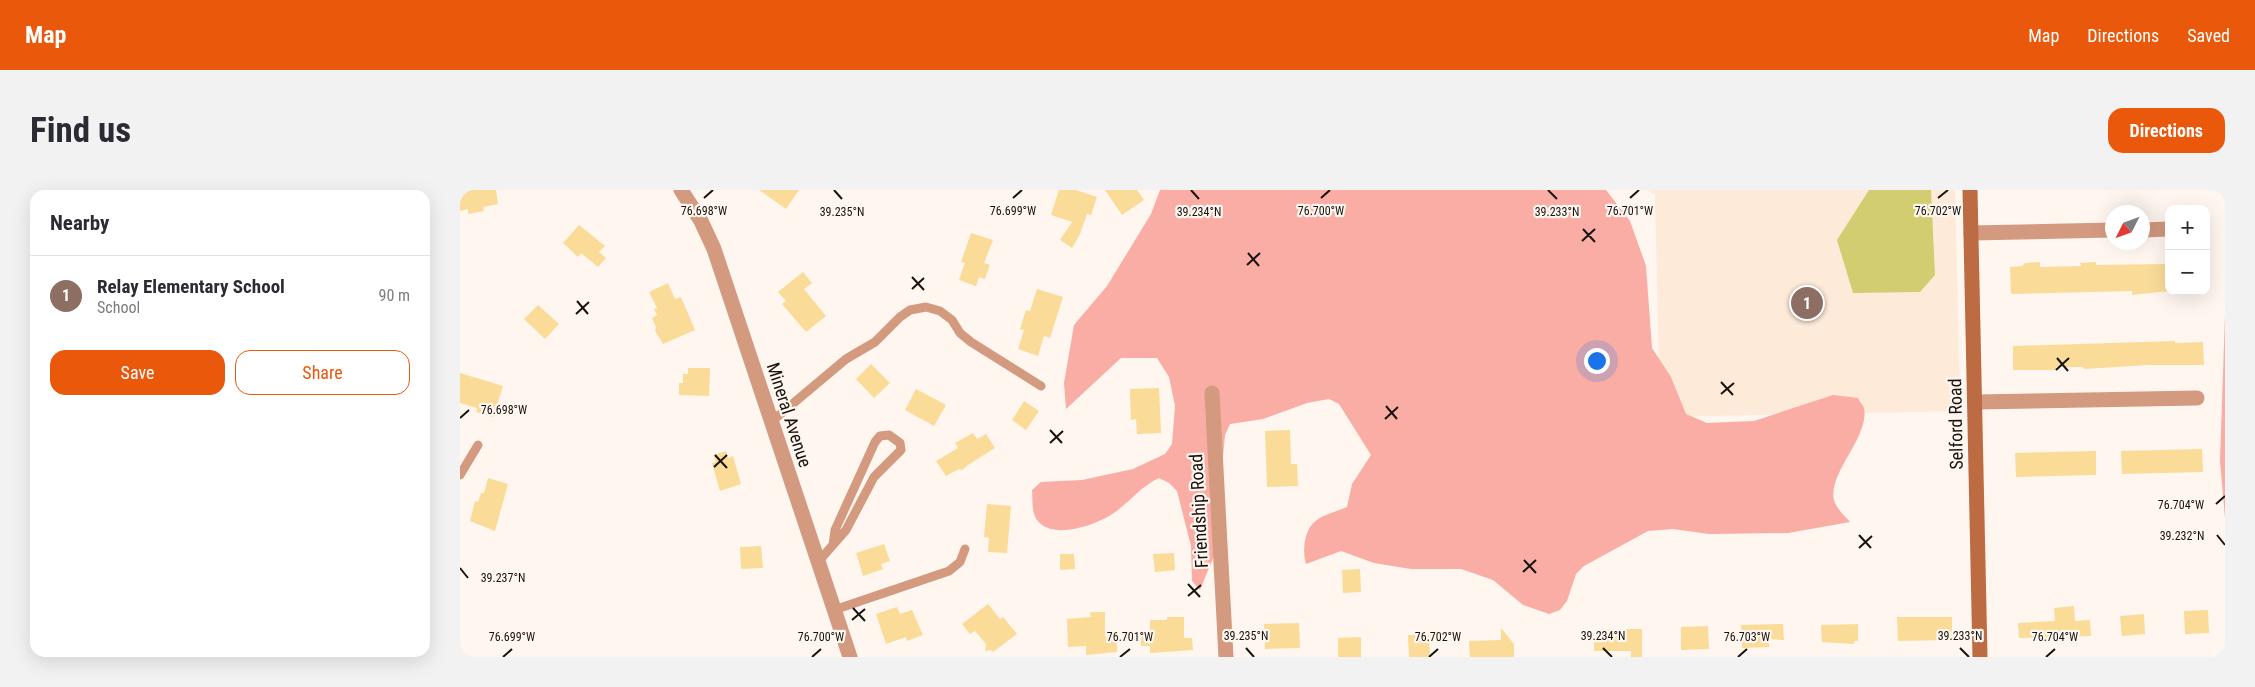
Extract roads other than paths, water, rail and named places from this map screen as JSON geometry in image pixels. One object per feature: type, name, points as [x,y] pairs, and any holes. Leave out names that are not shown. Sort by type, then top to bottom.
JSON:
[{"type":"street","name":"Mineral Avenue","points":[[680,190],[701,221],[714,249],[850,657]]},
{"type":"street","name":"Selford Road","points":[[1970,190],[1980,657]]},
{"type":"street","points":[[2150,230],[2165,229]]},
{"type":"street","points":[[1971,233],[2105,230]]},
{"type":"street","name":"Friendship Road","points":[[1212,393],[1226,657]]},
{"type":"street","points":[[1975,402],[2196,398]]},
{"type":"lane","points":[[771,422],[846,359],[875,342],[900,317],[910,310],[926,307],[940,310],[952,320],[960,333],[1041,386]]},
{"type":"lane","points":[[818,562],[833,545],[856,513],[874,477],[901,450],[900,443],[890,435],[880,436],[876,442],[835,530],[833,545]]},
{"type":"lane","points":[[460,475],[478,445]]},
{"type":"lane","points":[[834,610],[948,571],[960,562],[965,549]]},
{"type":"place","name":"Relay Elementary School","points":[[1807,303]]}]
